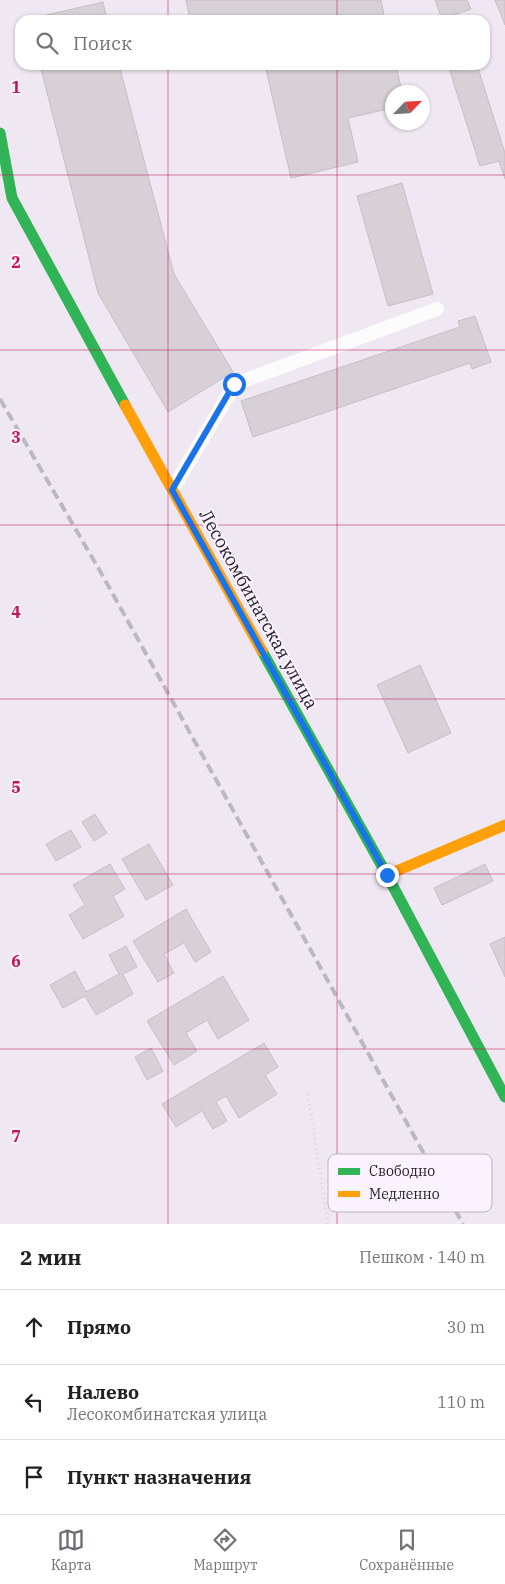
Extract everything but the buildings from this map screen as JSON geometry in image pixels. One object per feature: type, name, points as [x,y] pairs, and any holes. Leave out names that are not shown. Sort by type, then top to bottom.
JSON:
[{"type":"main road","name":"Лесокомбинатская улица","points":[[0,133],[12,198],[172,490],[387,875],[505,1097]]},
{"type":"main road","points":[[387,875],[505,825]]},
{"type":"lane","points":[[172,490],[234,384],[437,309]]},
{"type":"path","points":[[308,1094],[328,1224]]},
{"type":"railway","points":[[0,399],[100,571],[424,1154]]},
{"type":"railway","points":[[456,1212],[463,1224]]},
{"type":"traffic: fast","points":[[0,133],[12,198],[125,405]]},
{"type":"traffic: fast","points":[[262,651],[387,875],[505,1097]]},
{"type":"traffic: slow","points":[[125,405],[262,651]]},
{"type":"traffic: slow","points":[[387,875],[505,825]]},
{"type":"route","points":[[234,384],[172,490],[387,875]]}]
